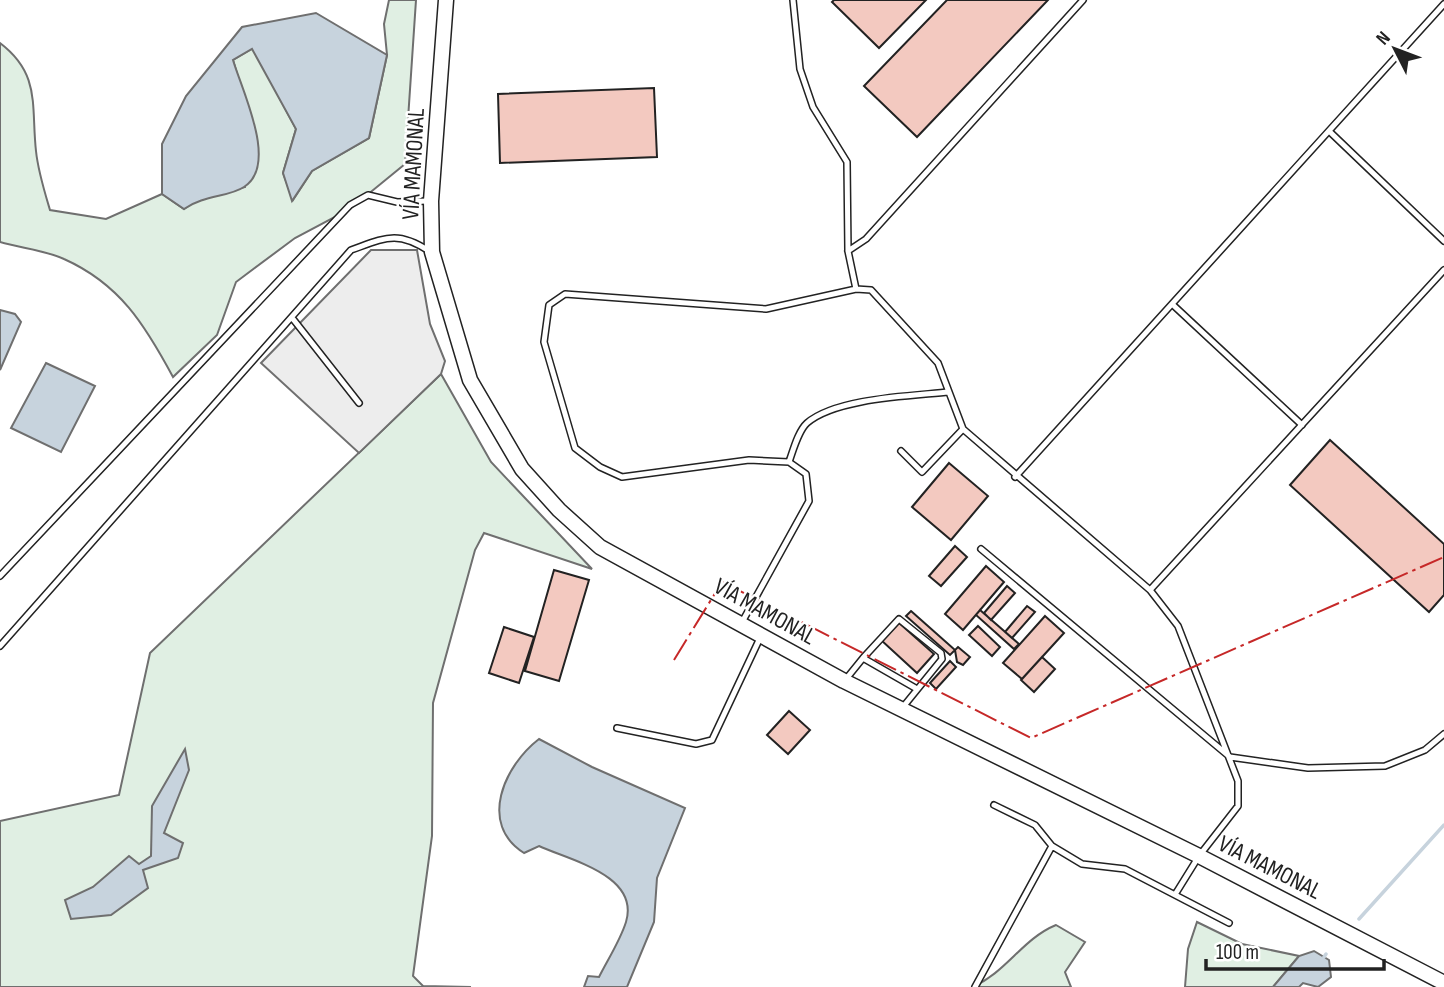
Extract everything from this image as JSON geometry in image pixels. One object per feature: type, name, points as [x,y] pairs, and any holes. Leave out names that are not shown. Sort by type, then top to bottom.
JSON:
[{"type":"street","name":"VÍA MAMONAL","points":[[446,0],[431,201],[432,252],[470,380],[523,469],[559,510],[600,547],[844,681],[1199,856],[1444,983]]},
{"type":"lane","points":[[793,0],[804,82],[813,107],[847,162],[848,251],[856,289]]},
{"type":"lane","points":[[848,251],[866,239],[1083,0]]},
{"type":"lane","points":[[1016,477],[1444,5]]},
{"type":"lane","points":[[1329,131],[1444,241]]},
{"type":"lane","points":[[0,576],[350,205],[368,195],[397,202],[431,201]]},
{"type":"lane","points":[[0,646],[293,319],[351,250],[397,236],[414,240],[432,252]]},
{"type":"lane","points":[[1150,590],[1444,270]]},
{"type":"lane","points":[[741,624],[809,501],[806,474],[789,462],[749,460],[622,477],[600,467],[575,448],[544,342],[549,305],[565,294],[766,309],[856,289],[871,290],[939,363],[963,429],[1150,590],[1178,626],[1230,757],[1238,781],[1238,806],[1199,856],[1176,894]]},
{"type":"lane","points":[[1172,304],[1302,425]]},
{"type":"lane","points":[[293,319],[359,403]]},
{"type":"lane","points":[[789,462],[805,424],[829,410],[891,398],[949,392]]},
{"type":"lane","points":[[901,451],[922,472],[963,429]]},
{"type":"lane","points":[[981,549],[1230,757],[1308,768],[1385,766],[1425,750],[1444,734]]},
{"type":"lane","points":[[844,681],[892,623],[902,620],[942,655],[901,710]]},
{"type":"lane","points":[[617,728],[696,744],[712,740],[761,635]]},
{"type":"lane","points":[[863,658],[917,689]]},
{"type":"lane","points":[[994,805],[1035,825],[1052,846],[1082,864],[1125,869],[1229,923]]},
{"type":"lane","points":[[975,987],[1052,846]]},
{"type":"green space","points":[[389,0],[416,0],[405,164],[350,209],[295,238],[236,282],[217,335],[173,377],[141,323],[101,281],[57,256],[0,242],[0,43],[22,67],[32,92],[37,158],[50,210],[106,219],[162,194],[184,209],[198,199],[245,187],[244,97],[233,60],[253,48],[296,129],[283,173],[293,200],[312,171],[369,138],[387,55],[384,24]]},
{"type":"green space","points":[[441,374],[491,462],[592,569],[484,533],[475,550],[433,703],[432,836],[413,976],[423,986],[471,987],[0,987],[0,821],[119,795],[150,653]]},
{"type":"green space","points":[[1197,922],[1242,944],[1299,956],[1273,987],[1185,987],[1188,949]]},
{"type":"green space","points":[[1056,925],[1085,942],[1065,972],[1071,987],[972,987],[995,973],[1033,939]]},
{"type":"shaded area","points":[[316,13],[387,55],[369,138],[312,171],[292,201],[283,173],[296,129],[252,49],[233,60],[255,127],[258,162],[254,176],[238,190],[200,201],[184,209],[162,194],[162,144],[186,96],[242,27]]},
{"type":"shaded area","points":[[371,250],[417,250],[430,324],[445,361],[441,374],[359,453],[261,363]]},
{"type":"shaded area","points":[[0,310],[15,314],[21,322],[0,370]]},
{"type":"shaded area","points":[[46,363],[95,386],[61,452],[11,428]]},
{"type":"shaded area","points":[[539,739],[592,767],[685,808],[657,878],[654,922],[627,987],[584,987],[588,976],[599,977],[626,922],[628,906],[623,892],[599,872],[567,857],[539,846],[524,853],[510,841],[502,827],[499,811],[507,779],[526,750]]},
{"type":"shaded area","points":[[185,749],[189,770],[164,833],[183,843],[178,858],[143,870],[148,888],[111,915],[71,919],[65,900],[93,887],[129,856],[139,864],[151,856],[152,806]]},
{"type":"shaded area","points":[[1314,951],[1329,960],[1331,977],[1318,987],[1303,983],[1299,987],[1273,987],[1299,956]]},
{"type":"building","points":[[926,0],[879,48],[832,2]]},
{"type":"building","points":[[947,0],[1048,0],[917,137],[864,86]]},
{"type":"building","points":[[654,88],[657,157],[500,163],[498,94]]},
{"type":"building","points":[[1330,440],[1444,544],[1444,595],[1429,612],[1290,485]]},
{"type":"building","points":[[949,463],[988,496],[951,540],[912,507]]},
{"type":"building","points":[[955,546],[967,557],[941,586],[929,576]]},
{"type":"building","points":[[986,566],[1004,582],[963,630],[945,614]]},
{"type":"building","points":[[554,570],[589,580],[559,681],[525,671]]},
{"type":"building","points":[[1007,586],[1015,593],[991,620],[984,613]]},
{"type":"building","points":[[1027,606],[1035,612],[1012,638],[1005,632]]},
{"type":"building","points":[[980,610],[1019,644],[1014,649],[976,615]]},
{"type":"building","points":[[911,611],[955,650],[950,655],[906,616]]},
{"type":"building","points":[[1045,616],[1064,633],[1022,679],[1003,663]]},
{"type":"building","points":[[898,622],[934,654],[917,673],[881,640]]},
{"type":"building","points":[[978,626],[1000,647],[992,656],[969,635]]},
{"type":"building","points":[[504,627],[534,637],[519,683],[489,673]]},
{"type":"building","points":[[958,647],[970,657],[963,665],[957,662],[955,650]]},
{"type":"building","points":[[1042,657],[1055,669],[1034,692],[1021,680]]},
{"type":"building","points":[[950,661],[956,667],[936,689],[930,683]]},
{"type":"building","points":[[789,711],[810,730],[788,754],[767,735]]},
{"type":"waterway","points":[[1359,919],[1444,825]]},
{"type":"power","points":[[674,660],[722,582],[1031,738],[1444,557]]}]
